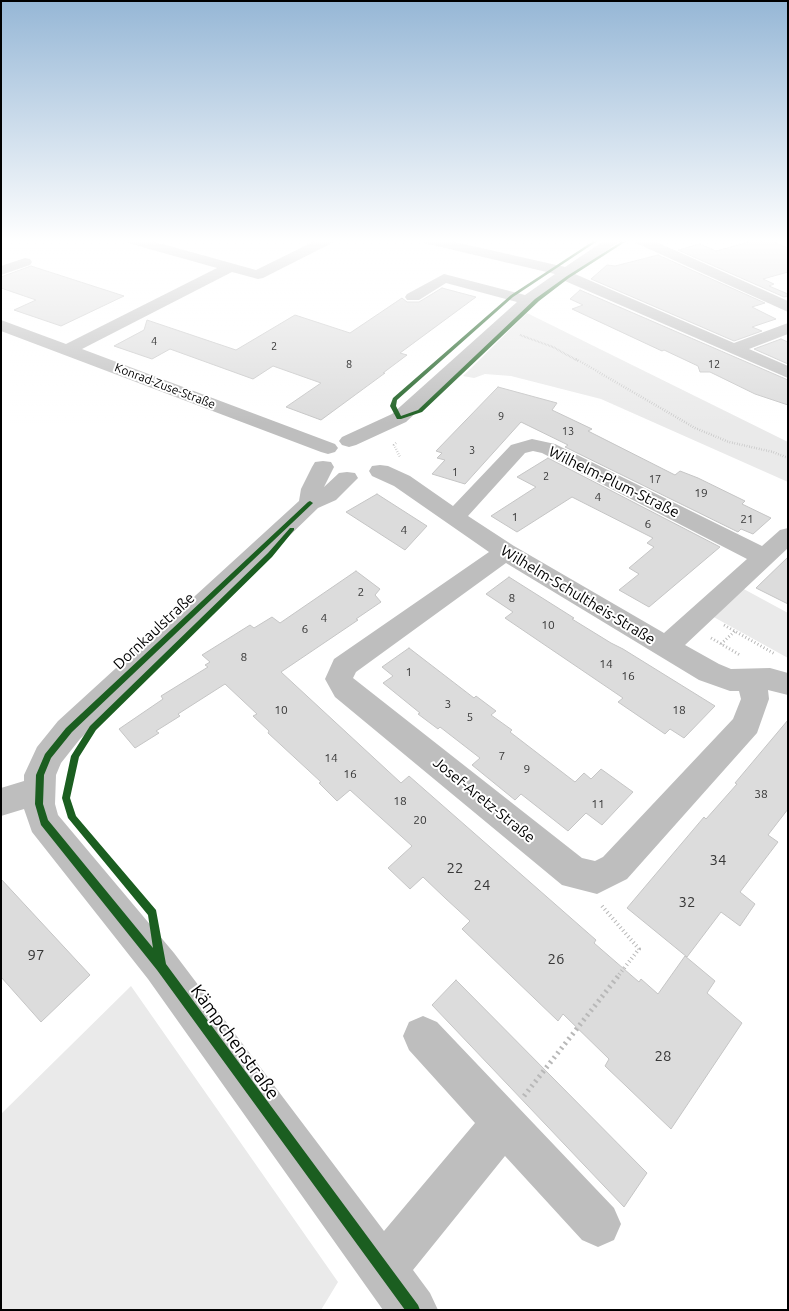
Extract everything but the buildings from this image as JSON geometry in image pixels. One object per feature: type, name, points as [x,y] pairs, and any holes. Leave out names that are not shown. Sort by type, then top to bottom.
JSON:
[{"type":"street","points":[[67,350],[163,301]]},
{"type":"street","points":[[310,503],[312,489],[326,458],[349,441],[399,418],[527,301]]},
{"type":"street","points":[[621,301],[788,373]]},
{"type":"street","name":"Konrad-Zuse-Straße","points":[[1,325],[67,350],[326,458]]},
{"type":"street","points":[[734,349],[788,328]]},
{"type":"street","points":[[326,458],[329,472],[347,478],[366,477],[382,457],[399,418]]},
{"type":"street","points":[[349,441],[367,442],[382,457]]},
{"type":"street","name":"Wilhelm-Plum-Straße","points":[[455,517],[518,449],[532,445],[548,448],[764,557]]},
{"type":"street","name":"Wilhelm-Schultheis-Straße","points":[[382,457],[402,481],[505,552],[708,672],[730,680],[748,669],[770,679],[788,684]]},
{"type":"street","name":"Dornkaulstraße","points":[[20,797],[40,775],[48,756],[69,730],[310,503],[328,495],[347,478]]},
{"type":"street","points":[[666,648],[788,535]]},
{"type":"street","name":"Josef-Aretz-Straße","points":[[505,552],[344,666],[339,679],[345,689],[574,873],[597,878],[615,868],[746,725],[755,699],[748,669]]},
{"type":"street","name":"Kämpchenstraße","points":[[20,797],[38,804],[44,822],[161,966],[413,1310]]},
{"type":"street","points":[[423,1036],[598,1224]]},
{"type":"street","points":[[383,1269],[504,1122]]},
{"type":"path","points":[[498,328],[553,347],[616,381],[677,419],[706,434],[728,442],[773,452],[788,458]]},
{"type":"path","points":[[697,620],[735,631],[780,657]]},
{"type":"path","points":[[697,620],[748,669]]},
{"type":"path","points":[[721,644],[735,631]]},
{"type":"path","points":[[504,1122],[639,949],[574,873]]},
{"type":"shaded area","points":[[527,313],[788,442],[788,482],[601,399],[511,376],[485,374],[474,378],[463,376]]},
{"type":"shaded area","points":[[740,587],[788,613],[788,658],[710,615]]},
{"type":"shaded area","points":[[131,986],[338,1282],[321,1310],[1,1310],[1,1114]]},
{"type":"cycle path","points":[[506,301],[395,399],[393,406],[399,418],[420,411],[536,301]]},
{"type":"cycle path","points":[[310,503],[69,730],[48,756],[40,775],[39,804],[44,822],[161,966],[413,1310]]},
{"type":"cycle path","points":[[161,966],[153,913],[72,818],[66,798],[75,756],[93,728],[270,555],[292,529]]}]
